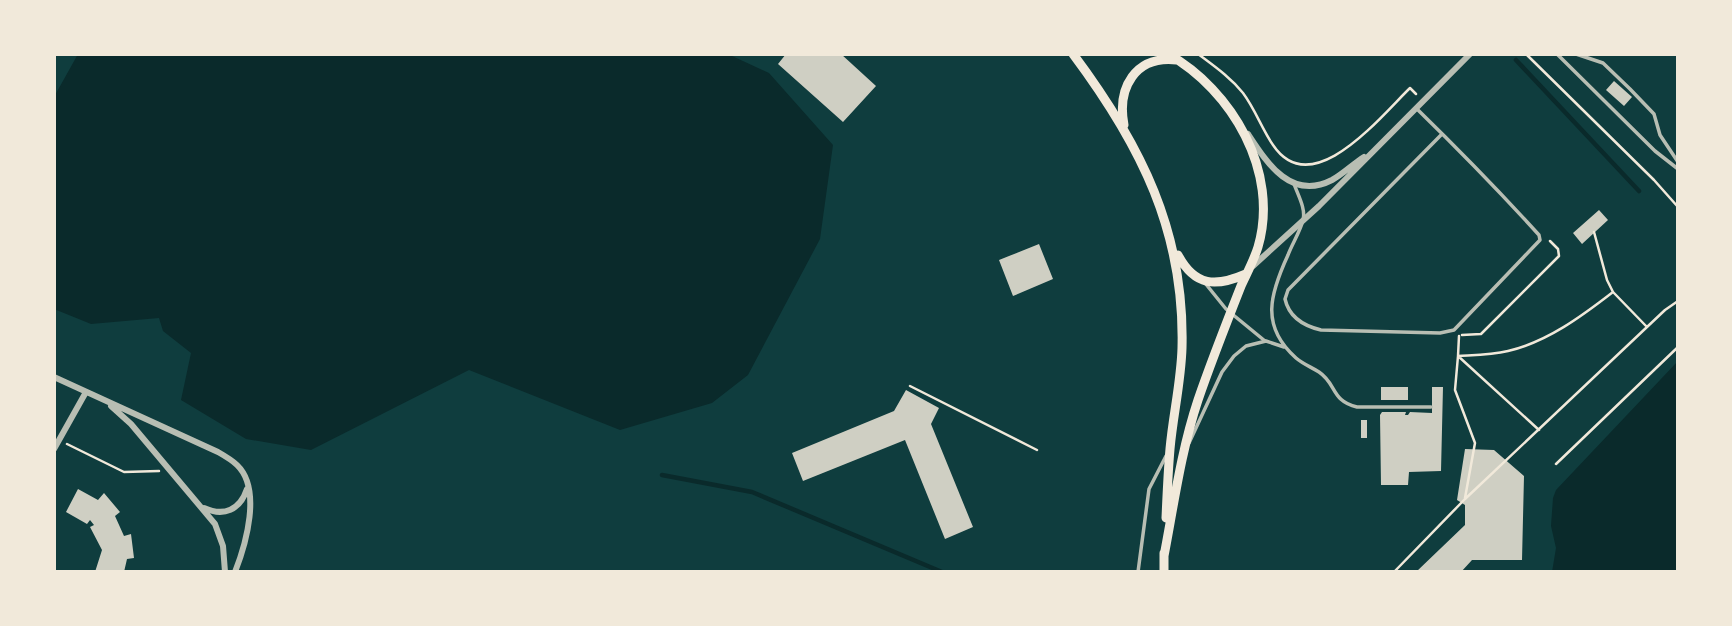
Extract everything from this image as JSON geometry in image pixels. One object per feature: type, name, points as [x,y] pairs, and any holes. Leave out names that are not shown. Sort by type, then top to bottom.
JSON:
[{"type":"main road","points":[[1073,54],[1125,128],[1143,162],[1172,244],[1179,278],[1182,348],[1170,448],[1164,572]]},
{"type":"main road","points":[[1164,556],[1182,458],[1198,401],[1258,246],[1262,217],[1262,199],[1253,153],[1234,114],[1205,79],[1168,54]]},
{"type":"main road","points":[[1125,128],[1122,107],[1132,76],[1139,68],[1150,63],[1169,59],[1179,61]]},
{"type":"main road","points":[[1172,244],[1184,267],[1204,282],[1226,282],[1247,272]]},
{"type":"street","points":[[1247,272],[1385,141],[1470,54]]},
{"type":"street","points":[[1234,114],[1270,168],[1293,182],[1313,185],[1328,182],[1385,141]]},
{"type":"street","points":[[54,377],[228,458],[242,471],[248,487],[250,519],[235,572]]},
{"type":"street","points":[[54,449],[86,392]]},
{"type":"street","points":[[104,400],[131,424],[215,524],[225,572]]},
{"type":"street","points":[[200,505],[214,512],[232,510],[242,501],[248,487]]},
{"type":"lane","points":[[1558,54],[1655,151],[1678,169]]},
{"type":"lane","points":[[1576,54],[1604,63],[1654,114],[1660,135],[1678,162]]},
{"type":"lane","points":[[1416,108],[1442,134],[1539,235],[1538,242],[1454,330],[1440,333],[1321,330],[1311,328],[1295,318],[1286,306],[1288,290],[1442,134]]},
{"type":"lane","points":[[1293,182],[1302,205],[1303,220],[1272,298],[1272,324],[1286,348],[1298,360],[1324,376],[1346,405],[1430,407]]},
{"type":"lane","points":[[1204,282],[1231,314],[1266,341],[1286,348]]},
{"type":"lane","points":[[1182,458],[1226,365],[1246,346],[1266,341]]},
{"type":"lane","points":[[1138,572],[1149,489],[1170,448]]},
{"type":"path","points":[[1198,54],[1222,71],[1244,94],[1274,147],[1287,161],[1299,165],[1317,164],[1337,155],[1410,88],[1423,102]]},
{"type":"path","points":[[1526,54],[1678,207]]},
{"type":"path","points":[[1594,233],[1613,292],[1647,327]]},
{"type":"path","points":[[1465,499],[1475,443],[1455,390],[1460,335],[1480,334],[1559,256],[1558,249],[1549,239]]},
{"type":"path","points":[[1458,356],[1510,351],[1546,337],[1613,292]]},
{"type":"path","points":[[1394,572],[1465,499],[1678,301]]},
{"type":"path","points":[[1556,464],[1678,347]]},
{"type":"path","points":[[1458,356],[1539,430]]},
{"type":"path","points":[[910,386],[1037,450]]},
{"type":"path","points":[[59,441],[124,472],[171,471]]},
{"type":"water","points":[[78,54],[730,55],[769,73],[833,145],[820,239],[748,375],[712,403],[620,430],[469,370],[311,450],[246,439],[181,400],[191,353],[163,331],[159,318],[91,324],[54,309],[54,97]]},
{"type":"water","points":[[1678,361],[1678,572],[1552,572],[1556,548],[1551,526],[1556,490]]},
{"type":"building","points":[[786,54],[841,54],[876,86],[843,122],[778,64]]},
{"type":"building","points":[[1614,81],[1632,97],[1624,106],[1606,90]]},
{"type":"building","points":[[1599,210],[1608,220],[1582,244],[1573,233]]},
{"type":"building","points":[[1039,244],[1053,279],[1013,296],[999,260]]},
{"type":"building","points":[[1381,387],[1408,387],[1408,400],[1381,400]]},
{"type":"building","points":[[1432,387],[1443,387],[1441,471],[1409,472],[1408,485],[1381,485],[1380,415],[1382,412],[1406,412],[1405,415],[1410,412],[1432,413]]},
{"type":"building","points":[[906,390],[939,408],[931,424],[973,527],[945,539],[905,440],[803,481],[792,453],[894,411]]},
{"type":"building","points":[[1361,420],[1367,420],[1367,438],[1361,438]]},
{"type":"building","points":[[1465,449],[1494,450],[1524,476],[1522,560],[1472,560],[1461,572],[1416,572],[1465,525],[1465,505],[1457,500]]},
{"type":"building","points":[[78,489],[98,500],[104,493],[120,512],[115,516],[124,536],[131,534],[134,558],[127,559],[124,572],[95,572],[102,550],[90,527],[94,525],[90,520],[87,524],[66,512]]},
{"type":"waterway","points":[[1516,60],[1639,191]]},
{"type":"waterway","points":[[662,475],[752,492],[942,572]]}]
